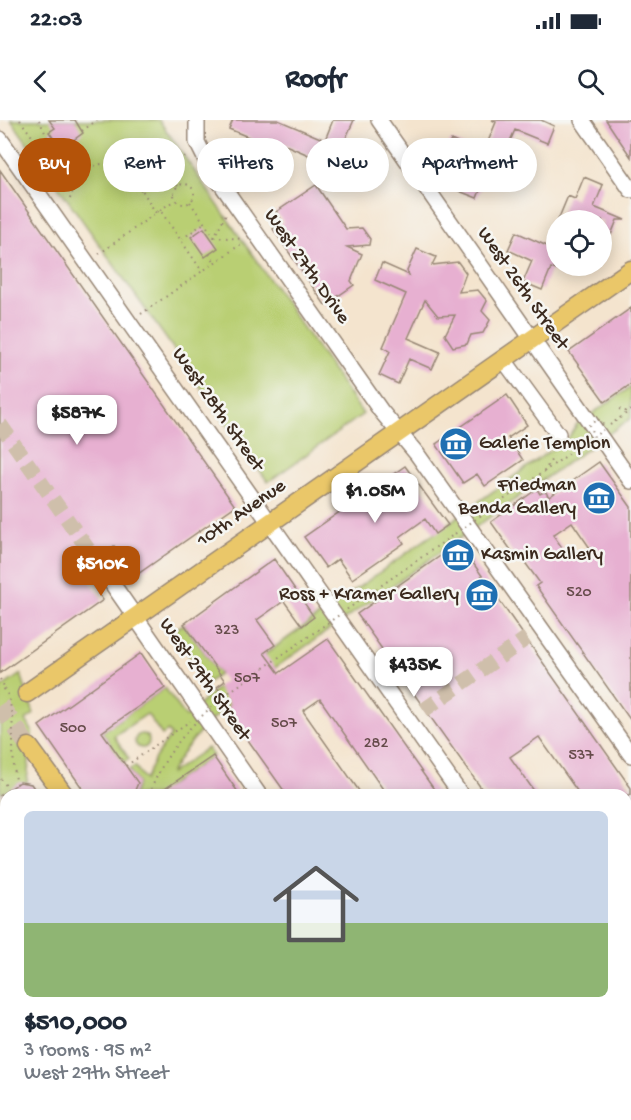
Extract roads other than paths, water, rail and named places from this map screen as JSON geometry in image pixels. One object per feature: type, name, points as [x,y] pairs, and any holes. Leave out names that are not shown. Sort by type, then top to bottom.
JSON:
[{"type":"main road","name":"10th Avenue","points":[[27,693],[631,270]]},
{"type":"main road","points":[[29,747],[59,789]]},
{"type":"street","name":"West 27th Drive","points":[[197,120],[197,142],[210,168],[398,432],[417,453],[631,755]]},
{"type":"street","name":"West 26th Street","points":[[379,120],[631,481]]},
{"type":"street","points":[[582,120],[631,190]]},
{"type":"street","name":"West 28th Street","points":[[0,139],[457,789]]},
{"type":"street","points":[[504,360],[558,434]]},
{"type":"street","name":"West 29th Street","points":[[95,559],[255,789]]},
{"type":"tunnel","points":[[0,424],[95,559]]},
{"type":"tunnel","points":[[424,710],[527,638]]},
{"type":"tunnel","points":[[0,705],[29,747]]},
{"type":"place","name":"Galerie Templon","points":[[456,444]]},
{"type":"place","name":"Friedman Benda Gallery","points":[[599,498]]},
{"type":"place","name":"Kasmin Gallery","points":[[458,555]]},
{"type":"place","name":"Ross + Kramer Gallery","points":[[482,595]]}]
